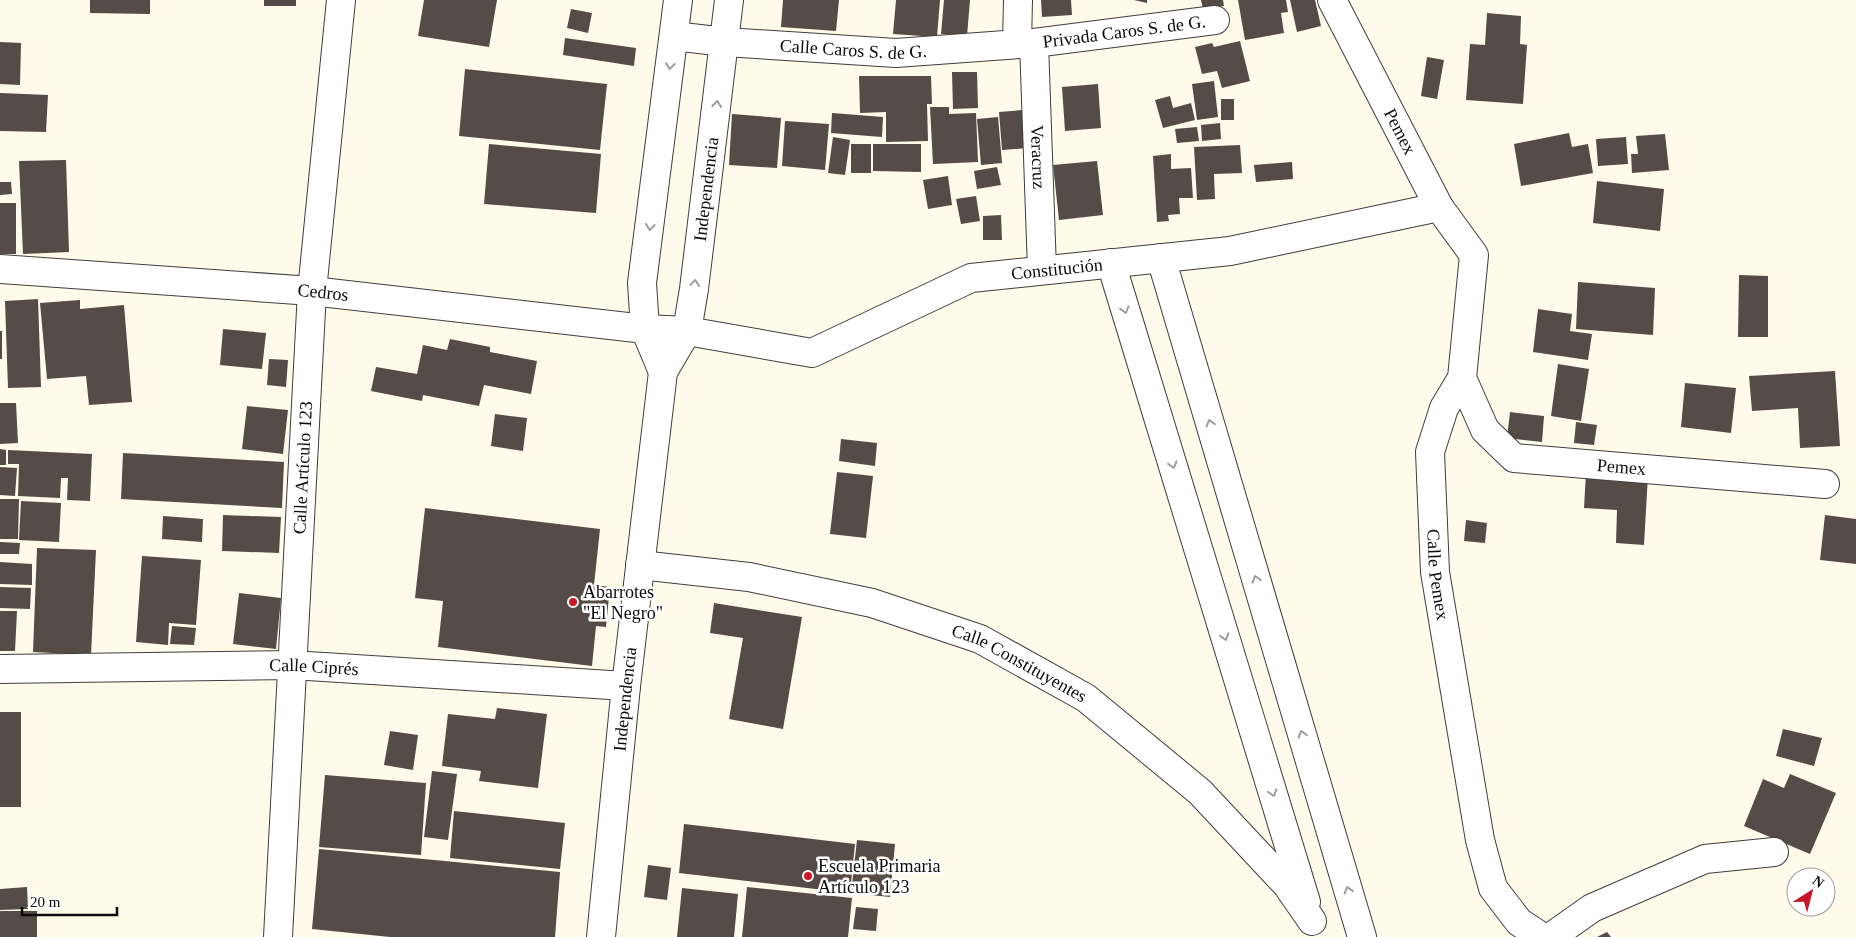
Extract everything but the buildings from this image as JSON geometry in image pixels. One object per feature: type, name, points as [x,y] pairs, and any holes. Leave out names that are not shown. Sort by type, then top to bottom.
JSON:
[{"type":"street","name":"Calle Artículo 123","points":[[278,937],[312,291],[341,0]]},
{"type":"street","name":"Independencia","points":[[663,372],[645,329],[642,283],[678,0]]},
{"type":"street","name":"Independencia","points":[[601,937],[626,686],[663,372],[687,331],[694,289],[729,0]]},
{"type":"street","name":"Veracruz","points":[[1018,0],[1026,43],[1042,270]]},
{"type":"street","name":"Pemex","points":[[1332,0],[1439,207]]},
{"type":"street","name":"Privada Caros S. de G.","points":[[1026,43],[1215,20]]},
{"type":"street","name":"Calle Caros S. de G.","points":[[674,36],[725,42],[896,53],[1026,43]]},
{"type":"street","name":"Constitución","points":[[645,329],[687,331],[812,353],[971,278],[1230,251],[1439,207]]},
{"type":"street","name":"Calle Pemex","points":[[1439,207],[1474,255],[1462,378],[1444,408],[1430,452],[1435,572],[1480,840],[1493,888],[1519,922],[1542,937]]},
{"type":"street","points":[[1161,258],[1362,937]]},
{"type":"street","points":[[1111,263],[1314,929]]},
{"type":"street","name":"Cedros","points":[[0,269],[312,291],[645,329]]},
{"type":"street","name":"Pemex","points":[[1462,378],[1485,430],[1514,458],[1825,484]]},
{"type":"street","name":"Calle Constituyentes","points":[[640,565],[749,577],[872,603],[980,639],[1086,698],[1200,792],[1286,885],[1314,929]]},
{"type":"street","name":"Calle Ciprés","points":[[0,669],[292,665],[626,686]]},
{"type":"street","points":[[1551,937],[1592,908],[1705,859],[1774,852]]},
{"type":"place","name":"Abarrotes \"El Negro\"","points":[[573,602]]},
{"type":"place","name":"Escuela Primaria Artículo 123","points":[[808,876]]}]
